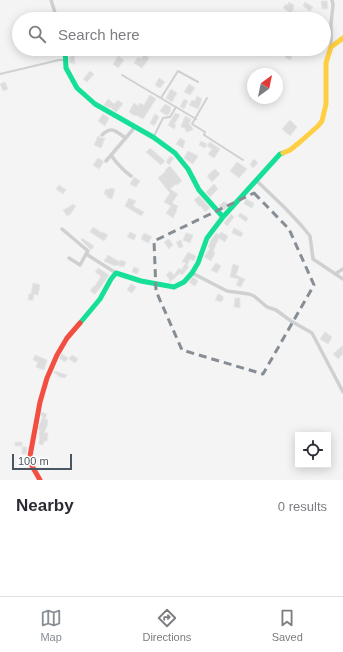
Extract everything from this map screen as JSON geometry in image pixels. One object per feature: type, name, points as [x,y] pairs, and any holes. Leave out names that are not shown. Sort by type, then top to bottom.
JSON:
[{"type":"main road","points":[[331,48],[343,38]]},
{"type":"main road","points":[[66,56],[66,68],[77,88],[96,104],[153,137],[174,153],[188,168],[199,190],[223,217]]},
{"type":"main road","points":[[40,480],[31,460],[30,453],[43,388],[51,366],[62,346],[99,301],[116,273],[141,281],[174,287],[184,282],[198,263],[207,238],[223,217],[280,154],[290,150],[322,121],[326,104],[326,63],[328,56]]},
{"type":"street","points":[[51,0],[55,12]]},
{"type":"street","points":[[331,48],[332,0]]},
{"type":"street","points":[[106,161],[135,127]]},
{"type":"street","points":[[102,135],[107,131],[112,130],[126,138]]},
{"type":"street","points":[[111,155],[121,168],[131,176]]},
{"type":"street","points":[[257,181],[285,208],[310,236],[313,259],[343,279]]},
{"type":"street","points":[[62,229],[88,251],[80,265],[70,258]]},
{"type":"street","points":[[86,254],[116,273]]},
{"type":"street","points":[[335,274],[343,268]]},
{"type":"street","points":[[192,273],[227,291],[254,296],[267,308],[276,310],[312,333],[343,392]]},
{"type":"lane","points":[[0,74],[59,60],[66,60]]},
{"type":"lane","points":[[161,98],[178,71],[198,82]]},
{"type":"lane","points":[[122,75],[196,119]]},
{"type":"lane","points":[[207,98],[192,124],[205,132],[204,135],[243,160]]},
{"type":"lane","points":[[153,137],[163,118],[170,117],[176,107]]},
{"type":"highlighted area","points":[[254,193],[289,229],[314,285],[263,374],[182,350],[156,291],[154,241]]},
{"type":"building","points":[[321,1],[327,1],[328,9],[322,9]]},
{"type":"building","points":[[289,2],[294,5],[292,12],[283,8],[286,4],[288,5]]},
{"type":"building","points":[[305,2],[313,7],[310,11],[303,6]]},
{"type":"building","points":[[74,56],[74,65],[74,63],[70,63],[69,58]]},
{"type":"building","points":[[118,56],[124,60],[118,68],[113,64]]},
{"type":"building","points":[[143,56],[149,58],[142,68],[134,63],[138,57],[141,59]]},
{"type":"building","points":[[286,56],[292,56],[290,60]]},
{"type":"building","points":[[90,71],[94,74],[87,82],[83,79]]},
{"type":"building","points":[[159,78],[165,82],[160,88],[155,85]]},
{"type":"building","points":[[5,82],[8,89],[3,91],[0,84]]},
{"type":"building","points":[[189,84],[195,88],[190,95],[184,92]]},
{"type":"building","points":[[171,89],[177,93],[172,102],[166,98]]},
{"type":"building","points":[[150,95],[156,99],[143,119],[129,112],[134,103],[138,106],[140,103],[144,105]]},
{"type":"building","points":[[197,96],[202,99],[198,109],[189,105],[192,100],[195,101]]},
{"type":"building","points":[[108,99],[114,104],[118,100],[123,104],[116,112],[110,107],[109,108],[104,105]]},
{"type":"building","points":[[184,99],[188,101],[184,109],[180,107]]},
{"type":"building","points":[[165,104],[171,107],[168,115],[160,111]]},
{"type":"building","points":[[175,113],[180,115],[174,124],[176,125],[174,129],[168,125]]},
{"type":"building","points":[[103,114],[109,118],[105,126],[98,121]]},
{"type":"building","points":[[155,114],[159,117],[154,126],[150,123]]},
{"type":"building","points":[[185,116],[191,119],[189,124],[193,130],[186,132],[185,128],[181,127]]},
{"type":"building","points":[[290,120],[297,127],[290,136],[282,129]]},
{"type":"building","points":[[98,136],[105,138],[101,148],[94,145]]},
{"type":"building","points":[[180,138],[185,141],[183,148],[176,144]]},
{"type":"building","points":[[201,141],[207,144],[205,148],[199,145]]},
{"type":"building","points":[[210,142],[220,149],[214,158],[208,154],[212,149],[207,146]]},
{"type":"building","points":[[150,148],[165,161],[161,165],[146,152]]},
{"type":"building","points":[[188,151],[198,156],[193,164],[184,158]]},
{"type":"building","points":[[170,156],[174,158],[169,165],[166,162]]},
{"type":"building","points":[[98,158],[103,161],[99,169],[93,165]]},
{"type":"building","points":[[254,159],[258,163],[253,168],[250,164]]},
{"type":"building","points":[[237,162],[247,169],[239,178],[230,171]]},
{"type":"building","points":[[170,166],[182,181],[170,189],[178,194],[172,203],[178,206],[173,218],[166,213],[171,206],[164,202],[170,193],[158,178]]},
{"type":"building","points":[[215,169],[220,174],[212,182],[207,176]]},
{"type":"building","points":[[134,177],[140,181],[136,187],[130,184]]},
{"type":"building","points":[[214,184],[218,189],[210,197],[206,192]]},
{"type":"building","points":[[59,185],[66,190],[63,194],[56,189]]},
{"type":"building","points":[[110,188],[115,189],[112,199],[104,194],[106,189],[109,190]]},
{"type":"building","points":[[199,196],[210,208],[205,212],[194,200]]},
{"type":"building","points":[[129,198],[136,201],[133,206],[144,212],[141,216],[125,206]]},
{"type":"building","points":[[246,199],[254,203],[252,208],[244,204]]},
{"type":"building","points":[[224,201],[229,205],[224,210],[219,206]]},
{"type":"building","points":[[72,204],[76,206],[71,214],[67,216],[63,210]]},
{"type":"building","points":[[240,213],[248,218],[246,222],[238,216]]},
{"type":"building","points":[[231,214],[234,217],[227,226],[224,223]]},
{"type":"building","points":[[93,227],[108,235],[104,241],[90,232]]},
{"type":"building","points":[[234,228],[243,233],[241,237],[232,233]]},
{"type":"building","points":[[130,232],[136,235],[134,240],[127,237]]},
{"type":"building","points":[[221,232],[228,236],[225,242],[219,238],[213,251],[215,253],[211,261],[204,257],[210,248],[208,247],[211,240],[216,233],[219,235]]},
{"type":"building","points":[[144,233],[152,237],[148,243],[141,239]]},
{"type":"building","points":[[186,233],[193,235],[190,243],[183,240]]},
{"type":"building","points":[[82,238],[94,246],[91,250],[81,240]]},
{"type":"building","points":[[169,239],[173,245],[169,249],[164,242]]},
{"type":"building","points":[[181,240],[183,247],[179,248],[176,242]]},
{"type":"building","points":[[188,252],[196,256],[194,261],[190,259],[187,266],[189,267],[182,275],[180,273],[169,282],[170,280],[166,275],[170,271],[174,275],[179,268],[181,270],[186,263],[182,262]]},
{"type":"building","points":[[108,255],[120,262],[120,260],[126,262],[124,267],[115,266],[104,261]]},
{"type":"building","points":[[216,263],[221,266],[217,273],[211,270]]},
{"type":"building","points":[[233,264],[239,266],[236,275],[245,279],[241,287],[236,285],[239,279],[230,277]]},
{"type":"building","points":[[134,267],[139,269],[137,274],[132,272]]},
{"type":"building","points":[[98,268],[109,275],[95,294],[90,291],[101,276],[95,272]]},
{"type":"building","points":[[193,277],[198,281],[195,286],[189,282]]},
{"type":"building","points":[[33,283],[40,285],[38,295],[34,294],[33,300],[28,300],[29,294],[31,294]]},
{"type":"building","points":[[131,284],[136,287],[132,293],[127,290]]},
{"type":"building","points":[[218,294],[223,296],[223,300],[221,302],[215,300]]},
{"type":"building","points":[[235,298],[240,298],[240,308],[234,307]]},
{"type":"building","points":[[325,332],[332,337],[328,344],[320,339]]},
{"type":"building","points":[[343,345],[343,354],[338,359],[333,354]]},
{"type":"building","points":[[62,354],[68,358],[65,362],[59,358]]},
{"type":"building","points":[[35,355],[47,360],[44,370],[36,367],[38,362],[33,360]]},
{"type":"building","points":[[72,355],[78,359],[75,363],[69,359]]},
{"type":"building","points":[[55,371],[67,375],[65,378],[57,376],[58,375],[54,373]]},
{"type":"building","points":[[41,412],[47,414],[45,419],[48,420],[44,433],[48,433],[47,441],[44,441],[43,445],[39,444],[40,430],[38,429],[43,416],[41,416]]},
{"type":"building","points":[[15,442],[22,442],[22,446],[15,446]]},
{"type":"building","points":[[22,447],[27,447],[26,454],[22,454]]},
{"type":"traffic: fast","points":[[65,56],[66,68],[77,88],[95,104],[153,137],[175,153],[188,169],[199,190],[223,217]]},
{"type":"traffic: fast","points":[[80,323],[100,299],[116,273],[141,281],[174,287],[184,282],[198,263],[207,238],[223,217],[280,154],[283,153]]},
{"type":"traffic: slow","points":[[331,47],[343,38]]},
{"type":"traffic: slow","points":[[283,153],[290,150],[300,142],[322,121],[326,104],[326,63],[328,56]]},
{"type":"traffic: jam","points":[[40,480],[32,466],[30,456],[40,402],[47,378],[57,355],[67,338],[80,323]]}]
